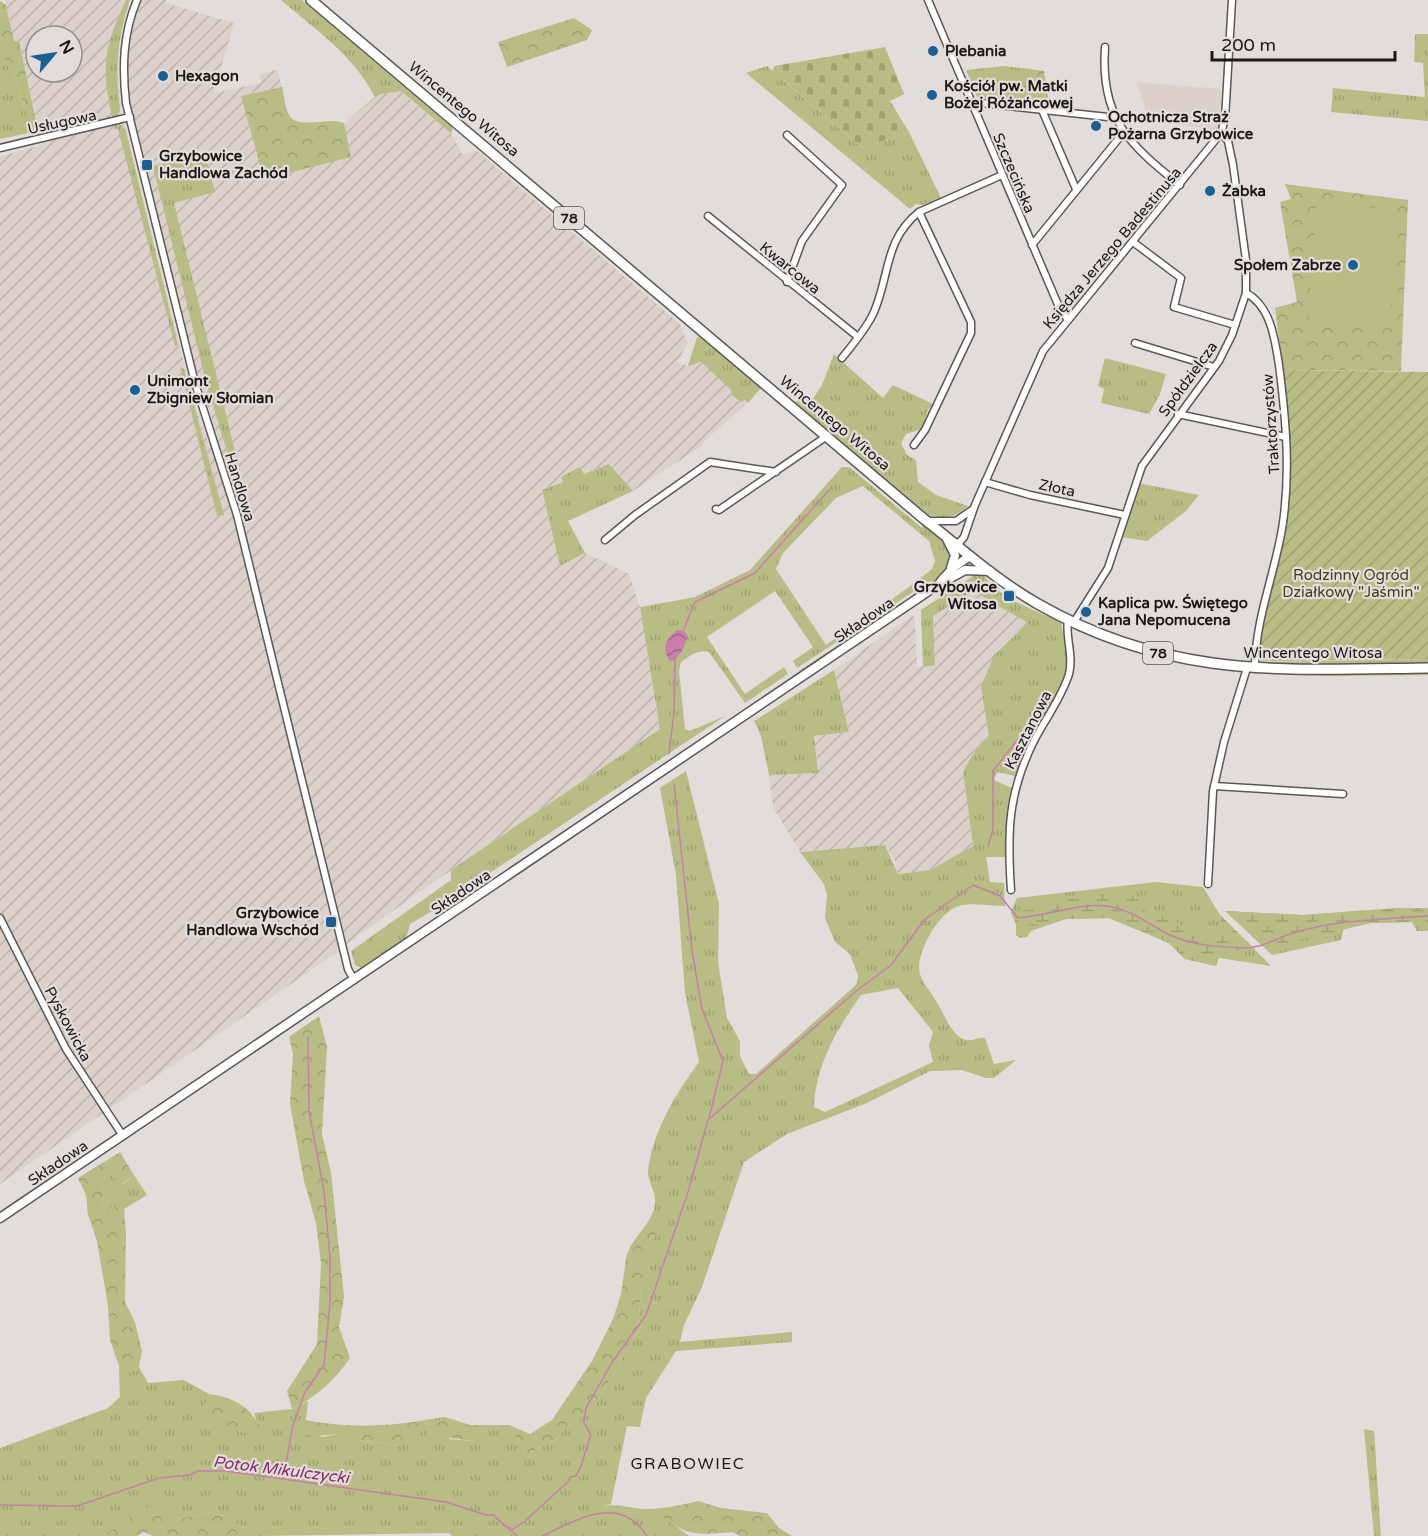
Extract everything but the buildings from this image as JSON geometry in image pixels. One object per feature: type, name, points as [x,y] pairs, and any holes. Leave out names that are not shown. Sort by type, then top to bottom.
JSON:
[{"type":"main road","name":"Wincentego Witosa","points":[[311,0],[924,519],[990,572],[1028,598],[1071,621],[1110,638],[1157,653],[1251,669],[1428,668]]},
{"type":"main road","points":[[944,535],[955,555],[952,573]]},
{"type":"main road","name":"Składowa","points":[[0,1218],[936,586],[970,556]]},
{"type":"main road","name":"Składowa","points":[[952,573],[969,570],[990,572]]},
{"type":"street","name":"Handlowa","points":[[137,0],[128,26],[123,60],[124,86],[130,117],[195,383],[235,507],[348,969],[354,980]]},
{"type":"street","name":"Szczecińska","points":[[928,0],[1059,307],[1068,320]]},
{"type":"street","name":"Księdza Jerzego Badestinusa","points":[[970,556],[966,532],[975,505],[1039,358],[1221,133],[1225,119],[1232,0]]},
{"type":"street","points":[[1106,47],[1104,82],[1124,132],[1144,157],[1180,185]]},
{"type":"street","points":[[972,104],[1117,118]]},
{"type":"street","points":[[1042,110],[1076,189]]},
{"type":"street","name":"Usługowa","points":[[0,148],[130,117]]},
{"type":"street","points":[[1032,245],[1124,132]]},
{"type":"street","name":"Spółdzielcza","points":[[1071,621],[1106,573],[1142,466],[1214,367],[1236,324],[1246,293],[1246,261],[1233,165],[1228,141],[1221,133]]},
{"type":"street","points":[[787,135],[842,185],[802,241],[788,282]]},
{"type":"street","points":[[842,358],[874,314],[890,252],[909,221],[920,212],[1002,175]]},
{"type":"street","points":[[914,446],[925,430],[970,333],[971,322],[920,212]]},
{"type":"street","name":"Kwarcowa","points":[[708,216],[858,337]]},
{"type":"street","points":[[1133,242],[1181,278],[1174,307],[1236,324]]},
{"type":"street","name":"Traktorzystów","points":[[1208,884],[1209,834],[1214,786],[1251,669],[1284,515],[1288,471],[1274,333],[1254,299],[1246,293]]},
{"type":"street","points":[[1135,343],[1214,367]]},
{"type":"street","points":[[1178,414],[1286,437]]},
{"type":"street","points":[[716,509],[776,472],[826,436]]},
{"type":"street","points":[[605,540],[635,515],[710,462],[776,472]]},
{"type":"street","name":"Złota","points":[[985,482],[1030,495],[1125,515]]},
{"type":"street","points":[[944,535],[945,527],[964,517],[975,505]]},
{"type":"street","points":[[924,519],[952,522]]},
{"type":"street","points":[[954,542],[961,542],[966,532]]},
{"type":"street","name":"Kasztanowa","points":[[1011,890],[1009,844],[1014,789],[1032,746],[1068,677],[1071,657],[1071,621]]},
{"type":"street","points":[[1214,786],[1343,794]]},
{"type":"street","name":"Pyskowicka","points":[[0,918],[66,1049],[123,1136]]},
{"type":"shaded area","points":[[5,0],[130,0],[118,43],[117,66],[121,111],[188,380],[235,523],[339,951],[0,1184],[0,156],[42,145],[29,84],[84,84],[84,24],[24,24],[24,64],[19,41],[14,41]]},
{"type":"shaded area","points":[[141,0],[166,0],[166,3],[234,23],[214,93],[261,83],[260,74],[277,70],[282,87],[241,96],[351,157],[344,123],[380,94],[401,91],[451,133],[462,154],[477,151],[680,324],[688,343],[677,362],[687,366],[701,362],[748,403],[701,444],[702,446],[633,491],[609,464],[584,474],[580,467],[561,478],[563,482],[542,490],[560,566],[585,553],[629,574],[640,607],[660,729],[425,888],[347,944],[342,934],[230,477],[189,347],[130,106],[127,50]]},
{"type":"shaded area","points":[[1137,82],[1222,89],[1221,122],[1217,130],[1149,121]]},
{"type":"shaded area","points":[[973,591],[1028,623],[997,651],[981,687],[989,736],[977,748],[963,771],[973,846],[930,870],[898,874],[894,859],[885,845],[800,852],[773,807],[769,775],[818,773],[814,736],[849,732],[834,670],[913,615],[917,667],[935,665],[933,616]]},
{"type":"green space","points":[[126,0],[130,0],[122,27],[118,55],[120,111],[117,116],[112,117],[106,84],[107,57],[113,31]]},
{"type":"green space","points":[[281,0],[302,0],[311,7],[453,128],[451,133],[401,91],[380,94],[344,123],[375,97],[345,56]]},
{"type":"green space","points":[[0,1],[6,5],[14,41],[19,41],[24,64],[24,84],[28,84],[35,116],[27,115],[15,77],[0,53]]},
{"type":"green space","points":[[574,18],[592,30],[587,40],[507,67],[498,42]]},
{"type":"green space","points":[[1415,34],[1428,34],[1428,121],[1331,112],[1333,88],[1425,97],[1423,63],[1414,62]]},
{"type":"green space","points":[[885,47],[904,94],[890,101],[909,132],[862,148],[773,71],[774,66]]},
{"type":"green space","points":[[0,53],[15,77],[27,115],[35,116],[39,131],[0,139]]},
{"type":"green space","points":[[767,66],[862,148],[909,132],[941,198],[923,205],[916,204],[910,209],[746,73]]},
{"type":"green space","points":[[1005,66],[1023,68],[1021,79],[998,102],[978,99],[966,70]]},
{"type":"green space","points":[[1022,68],[1044,71],[1050,107],[998,102],[998,77],[1021,79]]},
{"type":"green space","points":[[282,87],[286,109],[289,115],[298,122],[344,123],[351,157],[264,179],[241,96]]},
{"type":"green space","points":[[114,124],[122,125],[126,131],[178,345],[175,346],[118,129],[115,129]]},
{"type":"green space","points":[[205,153],[215,192],[174,203],[246,496],[241,498],[206,382],[153,166]]},
{"type":"green space","points":[[1285,184],[1408,200],[1401,371],[1283,370],[1275,308],[1297,302],[1280,202],[1291,199]]},
{"type":"green space","name":"Społem Zabrze","points":[[1316,204],[1397,209],[1390,325],[1309,320]]},
{"type":"green space","points":[[703,336],[761,388],[748,403],[745,400],[741,402],[732,395],[731,390],[701,362],[688,366],[697,337]]},
{"type":"green space","points":[[834,354],[883,398],[893,385],[933,404],[928,410],[922,429],[906,434],[901,443],[907,455],[916,460],[918,482],[936,495],[968,506],[963,511],[947,517],[924,514],[794,404],[797,401],[810,403],[822,385]]},
{"type":"green space","points":[[1105,358],[1166,374],[1160,394],[1149,414],[1101,403],[1104,389],[1098,386]]},
{"type":"green space","points":[[180,367],[184,369],[224,515],[217,516]]},
{"type":"green space","name":"Rodzinny Ogród Działkowy \"Jaśmin\"","points":[[1283,370],[1428,372],[1428,659],[1261,661],[1260,645],[1264,614],[1281,550],[1289,493],[1289,452]]},
{"type":"green space","points":[[609,464],[633,491],[568,521],[585,553],[560,566],[542,490],[563,482],[561,477],[580,467],[584,474]]},
{"type":"green space","points":[[842,467],[849,467],[922,528],[924,522],[943,540],[951,554],[946,569],[927,589],[805,671],[799,671],[915,594],[922,586],[797,668],[793,661],[813,647],[775,591],[707,637],[745,694],[784,667],[788,674],[745,703],[709,652],[698,652],[688,657],[681,662],[679,671],[685,729],[690,731],[725,716],[410,924],[406,939],[361,968],[355,965],[351,951],[451,880],[451,870],[660,729],[640,607],[695,597],[750,570]],"holes":[[[863,486],[929,541],[935,561],[932,569],[826,645],[776,569],[783,553],[836,498]]]},
{"type":"green space","points":[[1138,483],[1199,495],[1186,511],[1147,541],[1121,537]]},
{"type":"green space","points":[[976,574],[984,576],[1000,592],[1020,604],[1061,623],[1069,663],[1064,679],[1026,749],[1015,776],[997,772],[994,780],[1012,788],[1005,857],[986,857],[990,882],[1004,883],[1005,906],[970,904],[951,910],[936,925],[924,945],[919,966],[924,982],[949,1025],[959,1037],[966,1040],[985,1038],[994,1064],[1016,1060],[994,1078],[986,1078],[962,1070],[930,1071],[867,1103],[787,1134],[744,1162],[702,1287],[684,1325],[680,1342],[792,1332],[792,1342],[676,1351],[646,1398],[640,1427],[627,1426],[611,1504],[601,1507],[631,1513],[654,1510],[689,1536],[452,1536],[449,1533],[258,1536],[226,1517],[209,1512],[178,1519],[160,1497],[103,1536],[0,1536],[0,1448],[108,1408],[120,1397],[119,1366],[129,1372],[139,1367],[148,1383],[184,1380],[209,1394],[205,1406],[231,1427],[245,1433],[260,1430],[254,1413],[292,1409],[308,1401],[306,1420],[299,1429],[323,1437],[337,1434],[355,1440],[400,1445],[429,1425],[425,1420],[445,1417],[435,1424],[450,1439],[473,1441],[485,1431],[481,1425],[509,1425],[526,1454],[554,1441],[570,1424],[591,1412],[638,1332],[641,1288],[648,1279],[641,1251],[656,1235],[649,1227],[626,1259],[654,1210],[655,1198],[648,1170],[660,1127],[682,1086],[699,1062],[685,993],[676,875],[660,788],[686,771],[719,904],[718,962],[727,1018],[740,1041],[740,1056],[749,1074],[756,1074],[857,984],[858,976],[850,954],[835,942],[825,918],[827,895],[824,884],[800,852],[885,845],[898,874],[930,870],[973,846],[963,771],[977,748],[989,736],[981,687],[994,655],[1028,623],[973,591],[933,616],[935,665],[923,667],[921,610]],"holes":[[[898,988],[933,1032],[929,1046],[933,1062],[825,1112],[814,1107],[823,1062],[836,1034],[861,995]]]},
{"type":"green space","points":[[1428,659],[1428,664],[1262,666],[1257,662]]},
{"type":"green space","points":[[834,670],[849,732],[814,736],[818,773],[769,775],[761,736],[754,721]]},
{"type":"green space","points":[[1428,671],[1428,675],[1328,676],[1252,673]]},
{"type":"green space","points":[[1156,882],[1203,887],[1220,915],[1271,966],[1219,958],[1216,966],[1185,959],[1169,943],[1109,918],[1066,919],[1031,931],[1027,937],[1020,938],[1016,935],[1016,924],[1011,912],[1017,898]]},
{"type":"green space","points":[[1108,890],[1139,897],[1145,911],[1173,919],[1186,930],[1222,936],[1220,915],[1256,950],[1220,951],[1216,966],[1185,959],[1169,943],[1109,918],[1066,919],[1047,924],[1016,924],[1011,912]]},
{"type":"green space","points":[[1428,908],[1428,931],[1417,931],[1412,922],[1371,923],[1344,928],[1341,940],[1272,955],[1225,911],[1303,915]]},
{"type":"green space","points":[[1428,908],[1428,931],[1417,931],[1412,922],[1371,923],[1265,948],[1225,911],[1303,915]]},
{"type":"green space","points":[[319,1016],[327,1047],[322,1134],[331,1173],[344,1297],[339,1327],[350,1358],[324,1388],[292,1409],[287,1391],[317,1344],[321,1263],[316,1223],[304,1181],[290,1104],[293,1054],[289,1037]]},
{"type":"green space","points":[[120,1152],[134,1175],[121,1185],[110,1172],[103,1178],[102,1212],[115,1206],[124,1209],[125,1302],[135,1322],[142,1351],[139,1367],[129,1373],[119,1366],[110,1340],[108,1306],[97,1241],[88,1215],[86,1195],[78,1178]]},
{"type":"green space","points":[[110,1172],[122,1185],[134,1175],[147,1195],[124,1209],[115,1206],[102,1212],[103,1178]]},
{"type":"green space","points":[[649,1227],[654,1228],[656,1235],[642,1251],[648,1279],[647,1286],[641,1288],[638,1332],[591,1412],[570,1424],[554,1441],[526,1454],[509,1425],[530,1434],[552,1420],[592,1361],[613,1319],[621,1294],[626,1259]]},
{"type":"green space","points":[[209,1394],[241,1404],[252,1415],[261,1430],[251,1435],[220,1425],[205,1406]]},
{"type":"green space","points":[[445,1417],[470,1425],[481,1425],[485,1431],[473,1441],[437,1436],[435,1424]]},
{"type":"green space","points":[[306,1420],[365,1426],[425,1420],[429,1426],[414,1438],[400,1445],[355,1440],[337,1434],[306,1437],[299,1429]]},
{"type":"green space","points":[[1364,1429],[1374,1431],[1381,1536],[1374,1536]]},
{"type":"green space","points":[[160,1496],[178,1519],[209,1512],[226,1517],[259,1536],[152,1536],[144,1532],[137,1536],[103,1536]]},
{"type":"green space","points":[[698,1501],[721,1508],[767,1513],[779,1528],[792,1536],[740,1536],[732,1532],[707,1534],[690,1532],[674,1525],[654,1511],[631,1513],[600,1507],[617,1505],[653,1509]]},
{"type":"water","points":[[677,630],[684,631],[688,636],[682,651],[675,660],[670,661],[665,648],[670,637]]},
{"type":"waterway","points":[[683,631],[695,602],[755,573],[829,490]]},
{"type":"waterway","points":[[669,754],[674,713],[675,659]]},
{"type":"waterway","points":[[988,846],[993,830],[993,771],[1019,738]]},
{"type":"waterway","points":[[674,784],[692,951],[702,1009],[723,1061],[709,1118]]},
{"type":"waterway","points":[[503,1525],[513,1529],[525,1521],[579,1471],[591,1435],[584,1422],[586,1408],[613,1361],[646,1315],[688,1192],[708,1120],[855,992],[891,965],[924,920],[973,885],[1000,896],[1018,918],[1077,907],[1112,907],[1135,915],[1178,938],[1223,947],[1255,947],[1293,933],[1343,923],[1428,916]]},
{"type":"waterway","points":[[283,1479],[293,1425],[305,1392],[324,1365],[330,1303],[330,1258],[324,1191],[309,1111],[308,1037]]},
{"type":"waterway","name":"Potok Mikulczycki","points":[[0,1505],[77,1506],[159,1478],[189,1475],[198,1471],[225,1471],[446,1502],[486,1515],[493,1515],[517,1536]]},
{"type":"waterway","name":"Potok Mikulczycki","points":[[542,1536],[583,1518],[611,1513],[624,1516],[636,1523],[647,1536]]},
{"type":"place","name":"Plebania","points":[[933,51]]},
{"type":"place","name":"Hexagon","points":[[163,76]]},
{"type":"place","name":"Kościół pw. Matki Bożej Różańcowej","points":[[932,95]]},
{"type":"place","name":"Ochotnicza Straż Pożarna Grzybowice","points":[[1096,126]]},
{"type":"place","name":"Grzybowice Handlowa Zachód","points":[[147,165]]},
{"type":"place","name":"Żabka","points":[[1210,191]]},
{"type":"place","name":"Społem Zabrze","points":[[1353,265]]},
{"type":"place","name":"Unimont Zbigniew Słomian","points":[[135,390]]},
{"type":"place","name":"Grzybowice Witosa","points":[[1009,596]]},
{"type":"place","name":"Kaplica pw. Świętego Jana Nepomucena","points":[[1086,612]]},
{"type":"place","name":"Grzybowice Handlowa Wschód","points":[[331,922]]},
{"type":"district","name":"GRABOWIEC","points":[[688,1464]]}]
